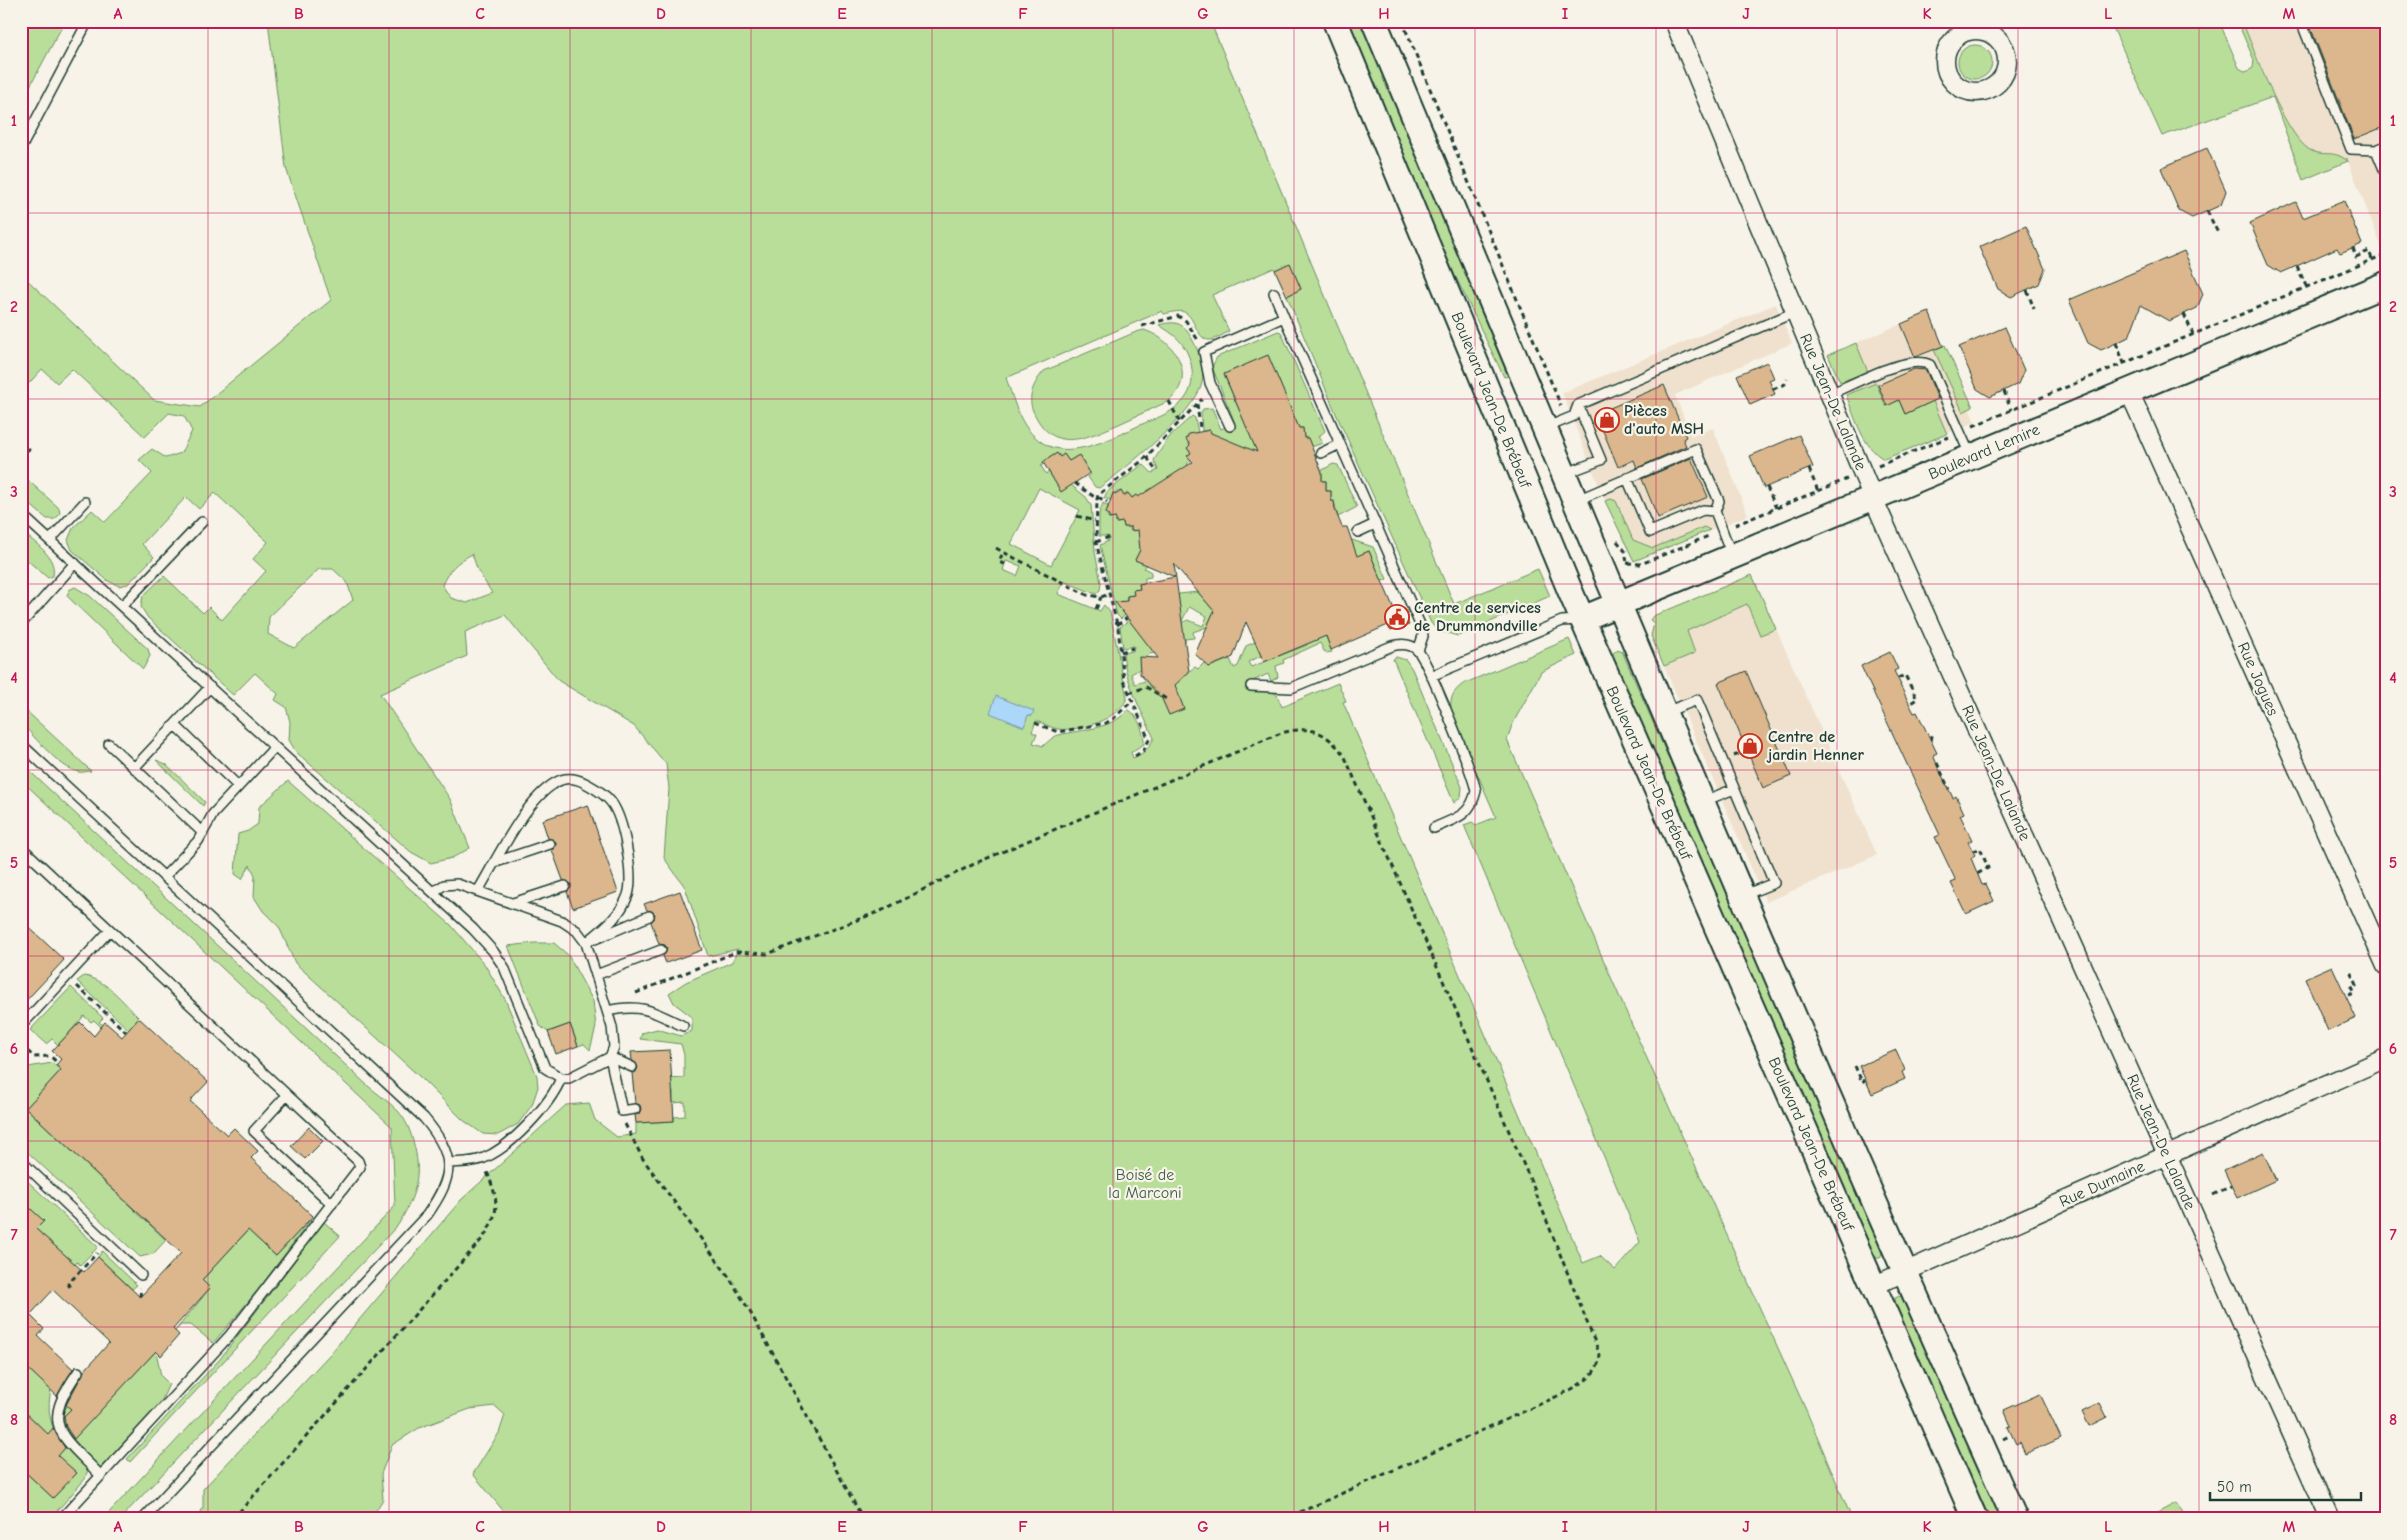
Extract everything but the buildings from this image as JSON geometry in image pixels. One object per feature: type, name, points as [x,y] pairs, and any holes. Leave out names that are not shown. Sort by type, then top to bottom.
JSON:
[{"type":"main road","name":"Boulevard Jean-De Brébeuf","points":[[1335,21],[1582,619],[1976,1519]]},
{"type":"main road","name":"Boulevard Jean-De Brébeuf","points":[[1374,21],[1663,713],[1904,1273],[2015,1519]]},
{"type":"main road","name":"Boulevard Lemire","points":[[1582,619],[2386,284]]},
{"type":"street","name":"Rue Jean-De Lalande","points":[[1674,21],[1873,498],[2330,1519]]},
{"type":"street","name":"Rue Jogues","points":[[2129,391],[2386,966]]},
{"type":"street","name":"Rue Dumaine","points":[[1873,1286],[2386,1058]]},
{"type":"lane","points":[[21,148],[88,21]]},
{"type":"lane","points":[[2300,21],[2351,149],[2376,150],[2386,146]]},
{"type":"lane","points":[[2376,150],[2386,174]]},
{"type":"lane","points":[[1274,293],[1422,629],[1423,636],[1418,651]]},
{"type":"lane","points":[[1544,429],[1574,416],[1578,406],[1795,312]]},
{"type":"lane","points":[[1230,426],[1210,383],[1204,352],[1284,316]]},
{"type":"lane","points":[[1924,354],[1971,457]]},
{"type":"lane","points":[[1830,394],[1907,363],[1926,362],[1930,364]]},
{"type":"lane","points":[[1564,475],[1601,460],[1578,406]]},
{"type":"lane","points":[[1321,453],[1340,444]]},
{"type":"lane","points":[[1574,501],[1696,450],[1719,501],[1715,511],[1732,556]]},
{"type":"lane","points":[[1627,478],[1650,532],[1703,510],[1715,511]]},
{"type":"lane","points":[[50,540],[85,502]]},
{"type":"lane","points":[[21,514],[275,746],[494,951],[512,984],[545,1068],[561,1078],[570,1078],[610,1057]]},
{"type":"lane","points":[[122,606],[202,522]]},
{"type":"lane","points":[[1358,532],[1375,524]]},
{"type":"lane","points":[[21,624],[75,563]]},
{"type":"lane","points":[[1430,676],[1562,621],[1582,619]]},
{"type":"lane","points":[[1251,686],[1291,688],[1398,644],[1410,646],[1418,651],[1430,676],[1476,792],[1467,813],[1434,828]]},
{"type":"lane","points":[[134,767],[210,687]]},
{"type":"lane","points":[[1663,713],[1696,700],[1774,883],[1742,896]]},
{"type":"lane","points":[[175,725],[238,786]]},
{"type":"lane","points":[[21,744],[424,1118],[441,1140],[449,1163],[447,1181],[442,1194],[427,1215],[143,1519]]},
{"type":"lane","points":[[109,744],[203,832]]},
{"type":"lane","points":[[164,876],[203,832],[213,814],[275,746]]},
{"type":"lane","points":[[478,891],[536,798],[556,782],[565,778],[579,780],[605,796],[619,815],[630,869],[629,892],[623,907],[611,923],[586,943]]},
{"type":"lane","points":[[1702,802],[1734,789]]},
{"type":"lane","points":[[496,862],[550,844]]},
{"type":"lane","points":[[21,847],[359,1164],[359,1171],[230,1335],[61,1519]]},
{"type":"lane","points":[[433,892],[444,886],[457,884],[562,921],[577,931],[586,943],[606,1008],[614,1047],[610,1057],[622,1112],[635,1109]]},
{"type":"lane","points":[[513,903],[565,886]]},
{"type":"lane","points":[[586,943],[649,916]]},
{"type":"lane","points":[[21,1026],[110,930]]},
{"type":"lane","points":[[596,975],[661,950]]},
{"type":"lane","points":[[606,1008],[630,1006],[648,1008],[683,1026]]},
{"type":"lane","points":[[610,1057],[632,1067]]},
{"type":"lane","points":[[449,1163],[482,1159],[504,1146],[546,1106],[557,1090],[561,1078]]},
{"type":"lane","points":[[287,1095],[254,1131],[332,1204]]},
{"type":"lane","points":[[21,1161],[141,1275]]},
{"type":"lane","points":[[78,1372],[59,1404],[56,1420],[68,1441],[101,1476]]},
{"type":"path","points":[[1402,21],[1562,409]]},
{"type":"path","points":[[2207,211],[2218,233]]},
{"type":"path","points":[[2353,248],[2356,257],[2368,251],[2372,259]]},
{"type":"path","name":"Boulevard Lemire","points":[[1969,428],[2386,254]]},
{"type":"path","points":[[2297,266],[2306,286]]},
{"type":"path","points":[[2026,290],[2034,310]]},
{"type":"path","points":[[2184,314],[2193,334]]},
{"type":"path","points":[[1142,326],[1170,318],[1183,318],[1194,331],[1204,352]]},
{"type":"path","points":[[2116,343],[2124,363]]},
{"type":"path","points":[[1773,389],[1785,384],[1788,379]]},
{"type":"path","points":[[1135,756],[1143,750],[1149,740],[1124,681],[1117,626],[1096,542],[1097,498],[1147,457],[1197,404],[1210,383]]},
{"type":"path","points":[[2004,391],[2011,410]]},
{"type":"path","points":[[1169,401],[1180,423]]},
{"type":"path","points":[[1197,404],[1200,428]]},
{"type":"path","name":"Boulevard Lemire","points":[[1886,462],[1948,437]]},
{"type":"path","points":[[21,457],[30,448]]},
{"type":"path","points":[[1147,457],[1156,471]]},
{"type":"path","points":[[1809,469],[1818,491]]},
{"type":"path","points":[[1075,483],[1106,502]]},
{"type":"path","points":[[1734,526],[1836,484]]},
{"type":"path","points":[[1767,486],[1776,508]]},
{"type":"path","points":[[1077,516],[1095,520]]},
{"type":"path","points":[[1627,563],[1641,564],[1711,535]]},
{"type":"path","points":[[1096,542],[1112,536]]},
{"type":"path","points":[[996,548],[1086,595],[1102,597],[1109,594]]},
{"type":"path","points":[[1003,552],[999,562],[1005,564]]},
{"type":"path","points":[[1096,609],[1102,597]]},
{"type":"path","points":[[1117,626],[1127,618]]},
{"type":"path","points":[[1121,652],[1133,648]]},
{"type":"path","points":[[1898,678],[1905,675],[1917,699],[1909,704]]},
{"type":"path","points":[[1129,693],[1146,687],[1168,700]]},
{"type":"path","points":[[1035,723],[1058,732],[1106,723],[1132,701]]},
{"type":"path","points":[[606,1008],[736,952],[767,954],[844,926],[883,910],[984,859],[1281,733],[1298,729],[1311,730],[1324,735],[1344,755],[1533,1186],[1600,1355],[1596,1370],[1587,1379],[1555,1397],[1285,1519]]},
{"type":"path","points":[[1931,735],[1932,743]]},
{"type":"path","points":[[1738,754],[1746,751]]},
{"type":"path","points":[[1937,763],[1949,789]]},
{"type":"path","points":[[1973,851],[1980,848],[1988,868],[1977,874]]},
{"type":"path","points":[[2348,995],[2354,993],[2351,987],[2356,985],[2349,969]]},
{"type":"path","points":[[67,976],[126,1032]]},
{"type":"path","points":[[21,1045],[34,1057],[50,1056],[58,1063]]},
{"type":"path","points":[[1855,1066],[1862,1082],[1865,1080]]},
{"type":"path","points":[[622,1112],[626,1128],[643,1159],[723,1269],[749,1310],[862,1519]]},
{"type":"path","points":[[233,1519],[483,1238],[495,1219],[497,1205],[482,1159]]},
{"type":"path","points":[[2213,1195],[2231,1186]]},
{"type":"path","points":[[70,1287],[68,1284],[107,1243]]},
{"type":"path","points":[[2001,1440],[2011,1435]]},
{"type":"shaded area","points":[[2242,21],[2386,21],[2386,250],[2383,251],[2348,161],[2303,180],[2274,97]]},
{"type":"shaded area","points":[[1776,304],[1792,343],[1675,395],[1691,436],[1713,428],[1748,515],[1634,561],[1605,501],[1562,393]]},
{"type":"shaded area","points":[[1929,312],[1975,422],[1884,459],[1877,455],[1865,439],[1828,355]]},
{"type":"shaded area","points":[[1752,575],[1877,855],[1766,902],[1651,636],[1654,623],[1650,620],[1657,614]]},
{"type":"green space","points":[[21,21],[65,21],[21,103]]},
{"type":"green space","name":"Boisé de la Marconi","points":[[268,21],[1210,21],[1454,604],[1538,569],[1550,596],[1458,636],[1437,630],[1431,623],[1337,416],[1287,296],[1301,289],[1290,264],[1275,270],[1274,268],[1212,295],[1229,331],[1216,339],[1206,340],[1202,337],[1188,314],[1177,311],[1164,314],[1162,311],[1006,378],[1015,405],[1028,430],[1043,443],[1054,448],[1066,449],[1079,448],[1105,441],[1167,413],[1177,407],[1187,396],[1192,379],[1192,371],[1187,353],[1177,338],[1159,325],[1175,323],[1186,329],[1197,349],[1203,372],[1202,383],[1197,395],[1187,409],[1158,440],[1099,488],[1095,487],[1088,477],[1091,474],[1079,455],[1069,461],[1064,454],[1060,457],[1057,453],[1043,462],[1044,464],[1041,466],[1046,474],[1049,472],[1061,491],[1071,485],[1086,497],[1091,505],[1095,552],[1101,583],[1100,590],[1096,594],[1063,581],[1058,594],[1100,611],[1104,605],[1110,612],[1127,698],[1116,712],[1087,726],[1058,729],[1036,721],[1032,732],[1037,734],[1033,743],[1043,746],[1057,736],[1105,725],[1121,717],[1128,710],[1137,719],[1144,740],[1144,744],[1131,752],[1133,758],[1140,755],[1150,745],[1154,738],[1135,697],[1127,675],[1123,653],[1133,651],[1134,646],[1123,648],[1120,627],[1129,620],[1133,625],[1176,603],[1179,594],[1198,592],[1214,611],[1207,627],[1193,632],[1194,638],[1185,639],[1185,642],[1157,653],[1149,654],[1140,669],[1131,674],[1135,684],[1182,674],[1195,667],[1198,669],[1204,663],[1209,667],[1230,659],[1234,668],[1238,666],[1246,646],[1255,642],[1261,656],[1248,662],[1251,667],[1307,645],[1307,640],[1324,632],[1332,652],[1325,653],[1320,643],[1283,660],[1284,663],[1276,666],[1278,677],[1271,681],[1268,674],[1246,684],[1245,689],[1276,693],[1282,707],[1338,683],[1346,701],[1343,702],[1583,1263],[1600,1256],[1615,1270],[1640,1242],[1464,825],[1472,822],[1476,825],[1496,817],[1452,715],[1451,705],[1453,694],[1463,684],[1569,639],[1576,655],[1541,672],[1512,725],[1507,740],[1635,1032],[1806,1410],[1852,1519],[510,1519],[473,1474],[499,1433],[505,1415],[495,1406],[470,1409],[419,1428],[392,1445],[381,1474],[383,1499],[371,1519],[198,1519],[203,1507],[203,1489],[330,1354],[461,1200],[566,1105],[589,1103],[595,1120],[617,1137],[636,1134],[636,1123],[674,1121],[674,1117],[685,1116],[685,1102],[673,1103],[673,1092],[634,1094],[633,1081],[684,1078],[684,1055],[681,1044],[640,1039],[642,1033],[657,1029],[681,1036],[692,1031],[692,1017],[674,1003],[669,993],[686,982],[732,962],[738,949],[708,956],[685,887],[664,858],[669,788],[666,764],[634,726],[559,681],[505,615],[465,632],[467,656],[380,694],[450,799],[470,848],[452,858],[431,863],[411,852],[296,752],[289,740],[290,722],[286,707],[275,700],[278,694],[255,673],[233,695],[148,618],[141,607],[143,596],[164,576],[203,613],[209,607],[222,620],[266,571],[253,559],[268,542],[215,493],[199,509],[186,497],[142,544],[154,557],[128,584],[119,586],[108,581],[72,550],[68,540],[73,528],[92,510],[105,522],[152,473],[139,460],[152,449],[166,458],[181,453],[192,431],[184,416],[169,413],[145,437],[72,369],[57,383],[42,369],[21,392],[21,274],[154,400],[200,407],[331,300],[286,168]],"holes":[[[1039,488],[1080,510],[1051,565],[1011,544]],[[472,554],[478,571],[492,593],[467,603],[451,598],[442,585],[451,570]],[[1006,561],[1021,566],[1017,576],[1003,570]],[[319,569],[333,569],[347,582],[353,600],[294,648],[268,634],[269,617]],[[1189,607],[1207,616],[1203,626],[1188,620],[1181,623]]]},
{"type":"green space","points":[[1347,21],[1361,21],[1508,376],[1504,377],[1450,265]]},
{"type":"green space","points":[[2110,21],[2219,21],[2239,68],[2246,72],[2253,68],[2254,60],[2237,21],[2242,21],[2272,92],[2292,130],[2302,143],[2312,151],[2338,155],[2348,161],[2303,180],[2273,97],[2162,136]]},
{"type":"green space","points":[[1975,45],[1987,50],[1992,62],[1987,74],[1975,79],[1963,74],[1958,62],[1963,50]]},
{"type":"green space","points":[[1144,330],[1165,342],[1179,360],[1182,370],[1182,381],[1178,391],[1169,401],[1083,438],[1061,439],[1051,434],[1042,426],[1034,413],[1031,396],[1034,385],[1044,371]]},
{"type":"green space","points":[[1278,331],[1281,332],[1325,431],[1318,437],[1323,443],[1308,448],[1308,438],[1304,438],[1303,428],[1299,428],[1268,356],[1224,375],[1267,473],[1211,433],[1210,430],[1202,431],[1201,413],[1203,409],[1212,408],[1221,429],[1235,423],[1212,367],[1217,357]]},
{"type":"green space","points":[[1856,343],[1868,372],[1840,382],[1828,355]]},
{"type":"green space","points":[[1945,345],[1973,407],[1963,412],[1934,350]]},
{"type":"green space","points":[[1876,383],[1886,406],[1899,400],[1905,414],[1933,401],[1947,434],[1884,459],[1876,454],[1860,431],[1846,395]]},
{"type":"green space","points":[[1192,416],[1195,418],[1198,432],[1190,434],[1190,445],[1187,448],[1191,453],[1187,456],[1191,460],[1187,464],[1191,469],[1141,500],[1136,495],[1132,498],[1128,493],[1124,496],[1121,491],[1114,493],[1111,500],[1104,498],[1107,492],[1143,464],[1152,473],[1158,470],[1154,460],[1170,436]]},
{"type":"green space","points":[[1333,464],[1338,465],[1357,507],[1338,517],[1334,501],[1331,501],[1331,491],[1326,491],[1326,481],[1322,481],[1322,472],[1319,472]]},
{"type":"green space","points":[[21,474],[59,508],[60,514],[55,519],[47,519],[21,497]]},
{"type":"green space","points":[[1611,499],[1616,501],[1633,540],[1653,548],[1704,527],[1710,530],[1634,561],[1605,501]]},
{"type":"green space","points":[[1103,503],[1108,506],[1106,513],[1109,519],[1116,518],[1117,523],[1123,522],[1124,527],[1131,527],[1131,531],[1138,530],[1146,539],[1135,560],[1147,565],[1144,568],[1151,572],[1151,577],[1145,578],[1145,583],[1139,584],[1140,589],[1133,590],[1134,595],[1127,596],[1125,615],[1121,619],[1117,615],[1100,545],[1108,541],[1106,536],[1099,536],[1099,514]]},
{"type":"green space","points":[[21,531],[44,550],[52,562],[53,576],[48,578],[21,555]]},
{"type":"green space","points":[[1349,539],[1373,547],[1387,579],[1382,581],[1369,551],[1354,558]]},
{"type":"green space","points":[[1752,575],[1776,629],[1760,635],[1747,604],[1687,631],[1695,653],[1664,666],[1651,636],[1654,623],[1650,620],[1653,616]]},
{"type":"green space","points":[[75,587],[90,596],[148,649],[150,656],[143,669],[67,596],[69,590]]},
{"type":"green space","points":[[1618,649],[1622,651],[1863,1206],[1882,1253],[1880,1258],[1875,1258],[1871,1252],[1693,844],[1616,663],[1613,653]]},
{"type":"green space","points":[[1396,657],[1406,660],[1412,669],[1462,787],[1461,797],[1454,803],[1393,659]]},
{"type":"green space","points":[[21,706],[91,771],[80,772],[72,770],[48,752],[21,723]]},
{"type":"green space","points":[[156,760],[166,764],[205,802],[203,806]]},
{"type":"green space","points":[[21,763],[368,1086],[398,1111],[409,1129],[416,1153],[416,1185],[409,1205],[398,1225],[120,1519],[103,1519],[395,1206],[392,1127],[21,780]]},
{"type":"green space","points":[[288,781],[451,925],[485,965],[505,999],[537,1076],[538,1087],[532,1105],[518,1124],[498,1135],[483,1134],[463,1120],[421,1078],[295,963],[279,927],[263,911],[254,897],[255,875],[250,865],[242,879],[235,874],[238,834],[248,831],[258,824],[259,807]]},
{"type":"green space","points":[[554,943],[568,955],[593,1001],[596,1027],[590,1050],[584,1044],[578,1046],[570,1024],[548,1032],[540,1026],[508,946]]},
{"type":"green space","points":[[84,976],[92,978],[107,987],[139,1018],[129,1030],[77,981]]},
{"type":"green space","points":[[71,987],[103,1018],[99,1022],[103,1025],[101,1027],[94,1020],[91,1022],[84,1016],[58,1045],[52,1039],[46,1044],[30,1030]]},
{"type":"green space","points":[[21,1061],[28,1067],[52,1063],[61,1070],[26,1108],[166,1240],[153,1254],[140,1257],[21,1146]]},
{"type":"green space","points":[[21,1175],[98,1247],[80,1265],[77,1262],[75,1264],[36,1229],[43,1221],[21,1200]]},
{"type":"green space","points":[[313,1216],[259,1289],[213,1343],[191,1325],[181,1325],[175,1331],[210,1288],[202,1280],[248,1230],[276,1256]]},
{"type":"green space","points":[[324,1222],[340,1236],[130,1462],[127,1459],[220,1359]]},
{"type":"green space","points":[[102,1251],[137,1285],[132,1289],[98,1257]]},
{"type":"green space","points":[[1900,1296],[1904,1298],[2003,1519],[1990,1519],[1897,1312],[1895,1298]]},
{"type":"green space","points":[[156,1351],[161,1376],[169,1384],[160,1404],[99,1469],[60,1423],[66,1397],[78,1377],[90,1388],[62,1419],[78,1434]]},
{"type":"green space","points":[[21,1362],[51,1390],[49,1403],[52,1425],[70,1452],[88,1469],[85,1479],[50,1519],[21,1519],[21,1468],[53,1498],[76,1473],[43,1442],[49,1435],[21,1408]]},
{"type":"green space","points":[[2176,1503],[2188,1519],[2157,1519],[2155,1514]]},
{"type":"water","points":[[996,696],[1034,711],[1032,716],[1028,715],[1024,727],[990,713]]},
{"type":"place","name":"Pièces d'auto MSH","points":[[1607,420]]},
{"type":"place","name":"Centre de services de Drummondville","points":[[1397,617]]},
{"type":"place","name":"Centre de jardin Henner","points":[[1750,746]]}]
